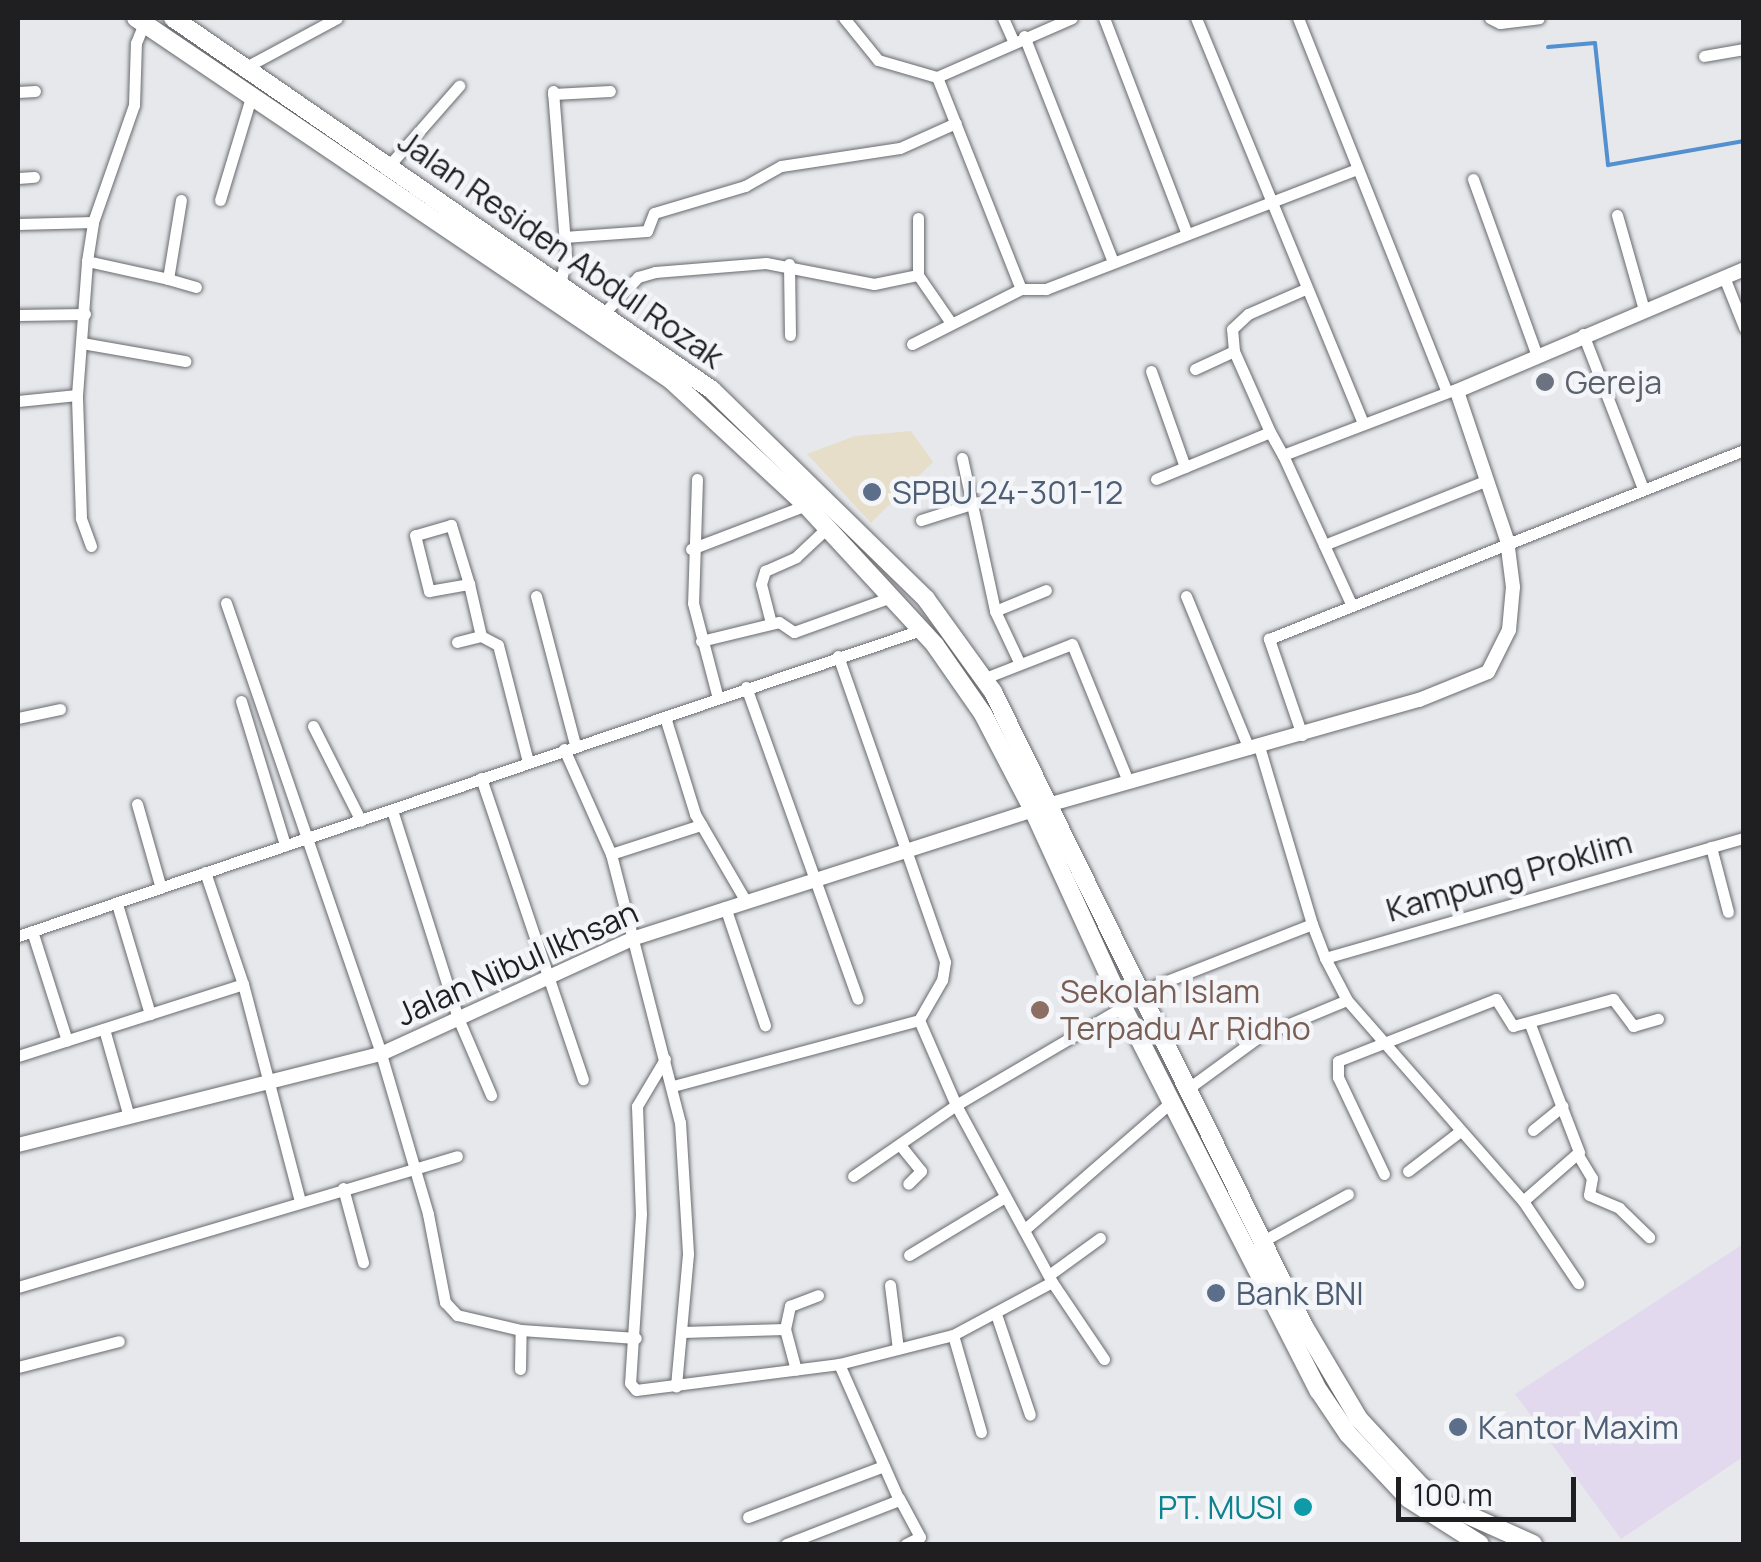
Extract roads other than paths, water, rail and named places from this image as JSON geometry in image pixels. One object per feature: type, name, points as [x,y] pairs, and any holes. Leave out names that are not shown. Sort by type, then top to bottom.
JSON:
[{"type":"highway","name":"Jalan Residen Abdul Rozak","points":[[173,18],[671,380],[806,505],[921,630],[968,689],[1042,807]]},
{"type":"highway","name":"Jalan Residen Abdul Rozak","points":[[140,20],[251,97],[382,171],[606,311],[712,390],[926,599],[985,678],[1130,1000],[1179,1096],[1293,1345],[1340,1424],[1409,1499],[1470,1542]]},
{"type":"highway","name":"Jalan Residen Abdul Rozak","points":[[1179,1096],[1359,1419],[1421,1486],[1473,1520],[1533,1544]]},
{"type":"highway","points":[[1470,1542],[1473,1520]]},
{"type":"street","points":[[246,68],[337,18]]},
{"type":"street","points":[[844,18],[878,60],[938,77],[1018,38],[1072,18]]},
{"type":"street","points":[[1002,18],[1018,38],[1112,259]]},
{"type":"street","points":[[1104,18],[1186,232]]},
{"type":"street","points":[[1196,18],[1266,199],[1362,423]]},
{"type":"street","points":[[1298,18],[1355,170],[1451,390],[1507,540]]},
{"type":"street","points":[[1490,18],[1500,23],[1539,18]]},
{"type":"street","points":[[92,546],[81,518],[77,394],[87,262],[93,222],[132,111],[140,20]]},
{"type":"street","points":[[1704,56],[1744,50]]},
{"type":"street","points":[[938,77],[1021,290]]},
{"type":"street","points":[[382,171],[460,86]]},
{"type":"street","points":[[560,280],[564,238],[553,93],[610,91]]},
{"type":"street","points":[[18,92],[36,92]]},
{"type":"street","points":[[220,200],[251,97]]},
{"type":"street","points":[[564,238],[647,231],[654,213],[745,186],[781,166],[900,148],[956,123]]},
{"type":"street","points":[[912,344],[949,320],[1021,290],[1046,289],[1266,199],[1355,170]]},
{"type":"street","points":[[18,178],[34,178]]},
{"type":"street","points":[[1472,179],[1536,354]]},
{"type":"street","points":[[168,279],[181,200]]},
{"type":"street","points":[[1617,215],[1644,310]]},
{"type":"street","points":[[918,218],[918,275],[949,320]]},
{"type":"street","points":[[18,224],[93,222]]},
{"type":"street","points":[[87,262],[196,287]]},
{"type":"street","points":[[606,311],[638,277],[655,272],[788,264],[874,284],[918,275]]},
{"type":"street","points":[[788,264],[790,335]]},
{"type":"street","points":[[1284,455],[1744,269]]},
{"type":"street","points":[[1724,277],[1744,327]]},
{"type":"street","points":[[1304,290],[1239,320],[1232,329],[1234,351],[1352,606]]},
{"type":"street","points":[[18,315],[85,314]]},
{"type":"street","points":[[1584,334],[1643,489]]},
{"type":"street","points":[[82,343],[185,361]]},
{"type":"street","points":[[1195,369],[1234,351]]},
{"type":"street","points":[[1151,371],[1185,467]]},
{"type":"street","points":[[18,401],[77,394]]},
{"type":"street","points":[[1156,479],[1270,432]]},
{"type":"street","points":[[1302,735],[1269,639],[1507,540],[1744,450]]},
{"type":"street","points":[[962,458],[976,503],[996,611],[1019,662]]},
{"type":"street","points":[[697,479],[691,550],[702,641],[718,698]]},
{"type":"street","points":[[1324,545],[1485,481]]},
{"type":"street","points":[[922,520],[976,503]]},
{"type":"street","points":[[691,550],[806,505]]},
{"type":"street","points":[[469,584],[429,590],[415,534],[451,526],[469,584],[481,636]]},
{"type":"street","points":[[772,623],[761,584],[765,571],[796,557],[828,527]]},
{"type":"street","name":"Jalan Nibul Ikhsan","points":[[18,1145],[380,1054],[544,975],[632,938],[725,906],[1128,781],[1302,735],[1473,682],[1488,672],[1512,609],[1507,540]]},
{"type":"street","points":[[996,611],[1046,590]]},
{"type":"street","points":[[536,596],[569,747],[612,854],[673,1086],[686,1189],[682,1332],[676,1386]]},
{"type":"street","points":[[1186,596],[1254,748],[1312,924],[1347,1000],[1523,1201],[1578,1283]]},
{"type":"street","points":[[702,641],[772,623],[794,632],[891,597]]},
{"type":"street","points":[[226,602],[380,1054],[450,1311],[522,1330],[636,1338]]},
{"type":"street","points":[[18,936],[921,630]]},
{"type":"street","points":[[457,642],[481,636],[492,639],[502,654],[528,762]]},
{"type":"street","points":[[985,678],[1064,643],[1078,648],[1128,781]]},
{"type":"street","points":[[673,1086],[919,1020],[946,972],[909,848],[838,656]]},
{"type":"street","points":[[746,687],[818,876],[858,999]]},
{"type":"street","points":[[241,701],[285,844]]},
{"type":"street","points":[[18,718],[60,709]]},
{"type":"street","points":[[665,716],[700,825],[724,854],[745,900]]},
{"type":"street","points":[[312,726],[360,821]]},
{"type":"street","points":[[481,778],[544,975],[583,1079]]},
{"type":"street","points":[[137,804],[161,888]]},
{"type":"street","points":[[392,810],[458,1018],[491,1095]]},
{"type":"street","points":[[612,854],[700,825]]},
{"type":"street","name":"Kampung Proklim","points":[[1326,958],[1744,838]]},
{"type":"street","points":[[1711,847],[1728,912]]},
{"type":"street","points":[[205,872],[271,1084],[300,1201]]},
{"type":"street","points":[[116,904],[150,1014]]},
{"type":"street","points":[[725,906],[765,1025]]},
{"type":"street","points":[[853,1176],[956,1105],[1130,1000],[1312,924]]},
{"type":"street","points":[[32,931],[67,1041]]},
{"type":"street","points":[[18,1056],[242,984]]},
{"type":"street","points":[[1384,1174],[1337,1066],[1494,1000],[1508,1024],[1530,1022],[1614,999],[1633,1026],[1658,1020]]},
{"type":"street","points":[[1025,1229],[1179,1096],[1260,1036],[1347,1000]]},
{"type":"street","points":[[919,1020],[1003,1198],[1104,1359]]},
{"type":"street","points":[[1530,1022],[1578,1155],[1592,1178],[1590,1196],[1619,1208],[1650,1237]]},
{"type":"street","points":[[104,1029],[130,1117]]},
{"type":"street","points":[[666,1059],[637,1106],[636,1338],[630,1387],[676,1386],[839,1364],[953,1335],[997,1317],[1100,1238]]},
{"type":"street","points":[[1533,1130],[1563,1106]]},
{"type":"street","points":[[1408,1171],[1459,1132]]},
{"type":"street","points":[[900,1145],[921,1171],[908,1184]]},
{"type":"street","points":[[1523,1201],[1578,1155]]},
{"type":"street","points":[[18,1287],[458,1156]]},
{"type":"street","points":[[343,1188],[363,1262]]},
{"type":"street","points":[[1262,1241],[1348,1194]]},
{"type":"street","points":[[909,1254],[1003,1198]]},
{"type":"street","points":[[890,1285],[898,1349]]},
{"type":"street","points":[[796,1370],[785,1329],[790,1306],[818,1295]]},
{"type":"street","points":[[997,1317],[1030,1414]]},
{"type":"street","points":[[682,1332],[785,1329]]},
{"type":"street","points":[[520,1369],[522,1330]]},
{"type":"street","points":[[953,1335],[981,1432]]},
{"type":"street","points":[[18,1367],[119,1341]]},
{"type":"street","points":[[839,1364],[920,1538],[906,1544]]},
{"type":"street","points":[[748,1517],[884,1466]]},
{"type":"street","points":[[786,1544],[899,1498]]},
{"type":"waterway","points":[[1548,47],[1595,43],[1608,165],[1744,141]]},
{"type":"place","name":"Gereja","points":[[1545,382]]},
{"type":"place","name":"SPBU 24-301-12","points":[[872,492]]},
{"type":"place","name":"Sekolah Islam Terpadu Ar Ridho","points":[[1040,1010]]},
{"type":"place","name":"Bank BNI","points":[[1216,1293]]},
{"type":"place","name":"Kantor Maxim","points":[[1458,1427]]},
{"type":"place","name":"PT. MUSI","points":[[1303,1507]]}]
